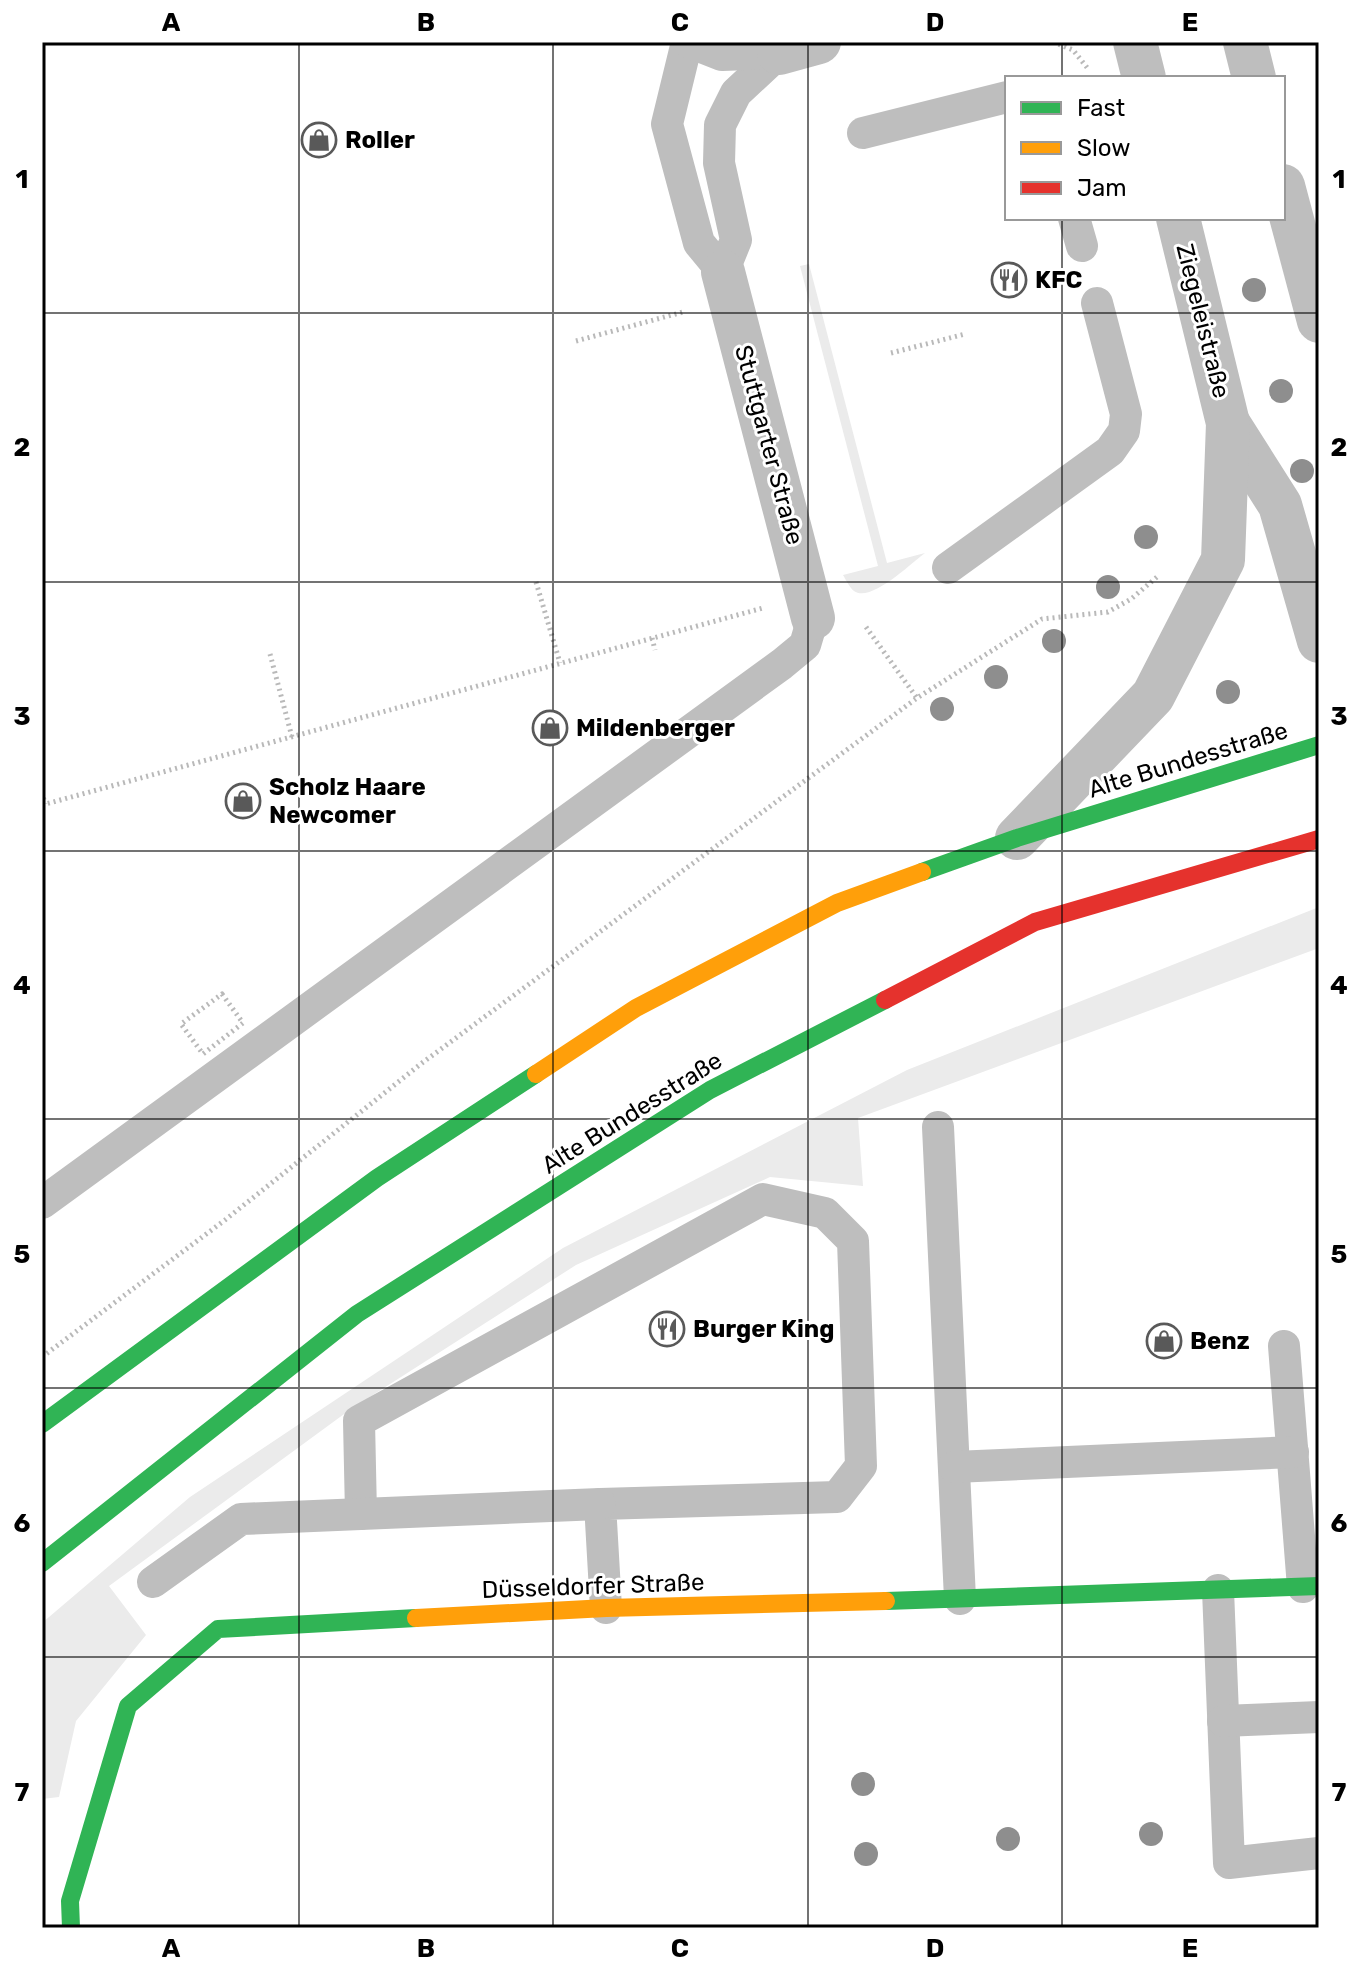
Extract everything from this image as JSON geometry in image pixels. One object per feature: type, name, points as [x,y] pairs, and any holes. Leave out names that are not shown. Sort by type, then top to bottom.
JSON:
[{"type":"main road","name":"Alte Bundesstraße","points":[[42,1424],[377,1178],[636,1008],[837,903],[1017,838],[1319,745]]},
{"type":"main road","name":"Alte Bundesstraße","points":[[42,1563],[357,1314],[710,1090],[1035,922],[1319,839]]},
{"type":"main road","name":"Düsseldorfer Straße","points":[[71,1928],[70,1901],[128,1706],[218,1629],[606,1608],[1311,1587]]},
{"type":"street","points":[[1135,42],[1144,76]]},
{"type":"street","points":[[1245,42],[1254,76]]},
{"type":"street","points":[[1285,194],[1319,321]]},
{"type":"street","name":"Ziegeleistraße","points":[[1017,838],[1153,696],[1223,560],[1228,423],[1178,220]]},
{"type":"street","name":"Stuttgarter Straße","points":[[723,272],[811,607]]},
{"type":"street","name":"Ziegeleistraße","points":[[1228,423],[1280,505],[1319,641]]},
{"type":"lane","points":[[688,42],[722,55],[799,48]]},
{"type":"lane","name":"Stuttgarter Straße","points":[[688,42],[667,124],[699,243],[723,272]]},
{"type":"lane","points":[[723,272],[736,240],[719,163],[720,125],[736,93],[799,48]]},
{"type":"lane","points":[[863,133],[1005,98]]},
{"type":"lane","points":[[948,568],[1110,451],[1124,431],[1126,414],[1097,303]]},
{"type":"lane","points":[[42,1203],[805,645],[811,607]]},
{"type":"lane","points":[[938,1127],[960,1599]]},
{"type":"lane","points":[[153,1582],[241,1519],[837,1497],[861,1466],[853,1241],[825,1213],[763,1199],[359,1421],[361,1514]]},
{"type":"lane","points":[[1284,1346],[1293,1452],[1311,1587]]},
{"type":"lane","points":[[954,1467],[1293,1452]]},
{"type":"lane","points":[[600,1504],[606,1608]]},
{"type":"lane","points":[[1218,1590],[1229,1863],[1319,1853]]},
{"type":"lane","points":[[1223,1721],[1319,1717]]},
{"type":"path","points":[[1053,42],[1073,50],[1090,71]]},
{"type":"path","points":[[576,341],[674,314]]},
{"type":"path","points":[[891,353],[965,334]]},
{"type":"path","points":[[536,582],[560,663]]},
{"type":"path","points":[[42,792],[44,805],[652,638],[811,607]]},
{"type":"path","points":[[42,1357],[225,1220],[422,1063],[917,698],[866,627]]},
{"type":"path","points":[[652,638],[655,650]]},
{"type":"path","points":[[270,654],[292,737]]},
{"type":"shaded area","points":[[809,264],[887,563],[925,553],[870,592],[854,591],[843,575],[878,566],[800,266]]},
{"type":"shaded area","points":[[1319,907],[1319,948],[858,1118],[863,1186],[770,1177],[576,1265],[351,1409],[109,1586],[146,1635],[76,1721],[59,1797],[42,1799],[42,1623],[190,1497],[563,1248],[907,1070]]},
{"type":"traffic: fast","points":[[922,872],[1017,838],[1319,745]]},
{"type":"traffic: fast","points":[[42,1563],[357,1314],[710,1090],[885,1000]]},
{"type":"traffic: fast","points":[[42,1424],[377,1178],[536,1074]]},
{"type":"traffic: fast","points":[[886,1601],[1319,1586]]},
{"type":"traffic: fast","points":[[71,1928],[70,1901],[128,1706],[218,1629],[416,1618]]},
{"type":"traffic: slow","points":[[536,1074],[636,1008],[837,903],[922,872]]},
{"type":"traffic: slow","points":[[416,1618],[606,1608],[886,1601]]},
{"type":"traffic: jam","points":[[885,1000],[1035,922],[1319,839]]},
{"type":"place","name":"Roller","points":[[319,140]]},
{"type":"place","name":"KFC","points":[[1009,280]]},
{"type":"place","name":"Mildenberger","points":[[550,728]]},
{"type":"place","name":"Scholz Haare Newcomer","points":[[243,801]]},
{"type":"place","name":"Burger King","points":[[667,1329]]},
{"type":"place","name":"Benz","points":[[1164,1341]]}]
